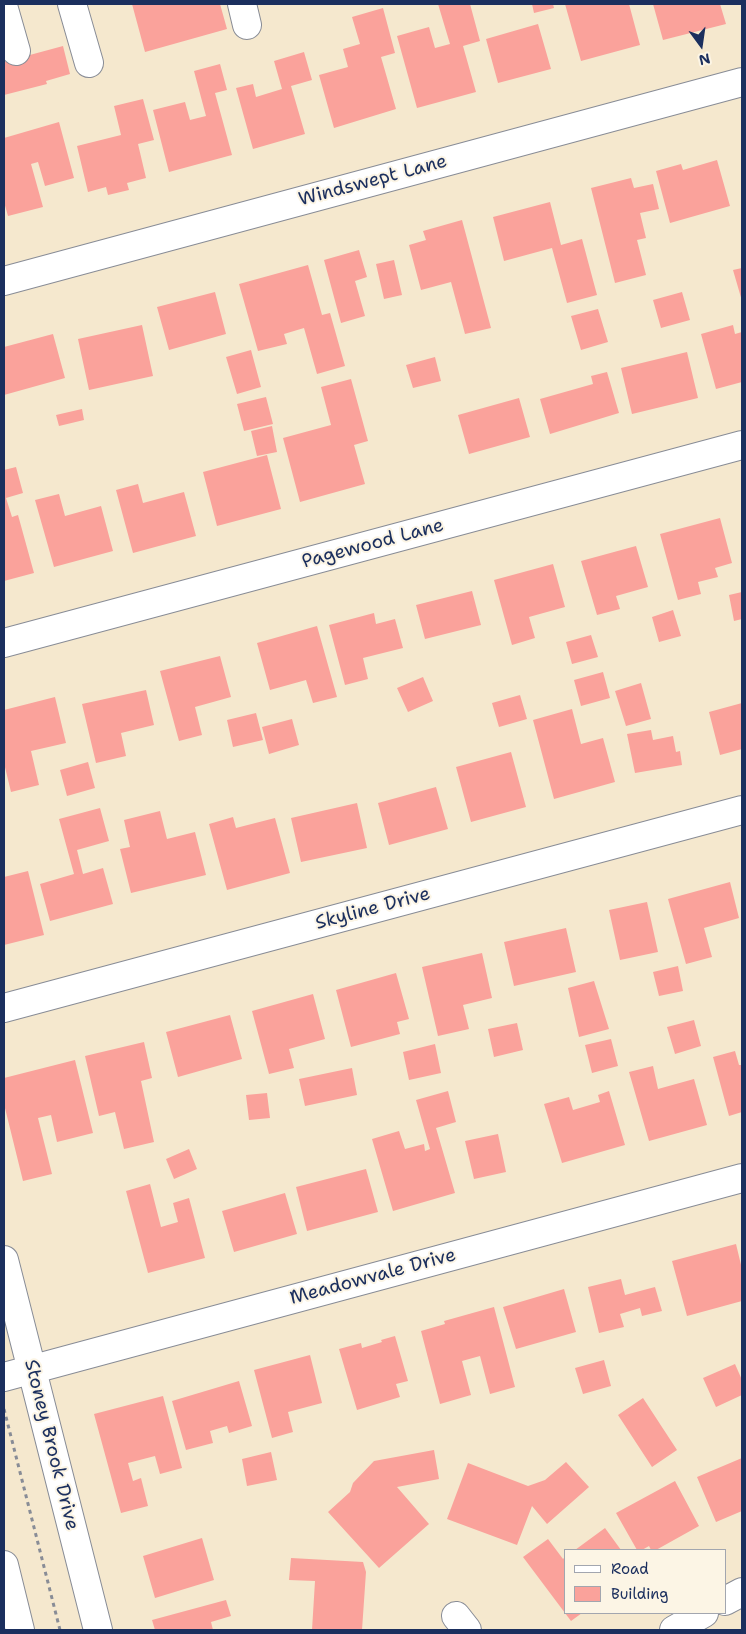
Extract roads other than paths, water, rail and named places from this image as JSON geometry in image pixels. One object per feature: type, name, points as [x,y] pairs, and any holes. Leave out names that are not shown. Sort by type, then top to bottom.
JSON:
[{"type":"street","points":[[72,4],[89,63]]},
{"type":"street","points":[[4,9],[16,51]]},
{"type":"street","name":"Windswept Lane","points":[[4,281],[742,82]]},
{"type":"street","name":"Pagewood Lane","points":[[4,643],[742,445]]},
{"type":"street","name":"Skyline Drive","points":[[4,1008],[742,810]]},
{"type":"street","name":"Meadowvale Drive","points":[[4,1377],[742,1178]]},
{"type":"street","name":"Stoney Brook Drive","points":[[4,1260],[98,1630]]},
{"type":"street","points":[[4,1565],[20,1630]]},
{"type":"street","points":[[674,1630],[702,1614]]}]
